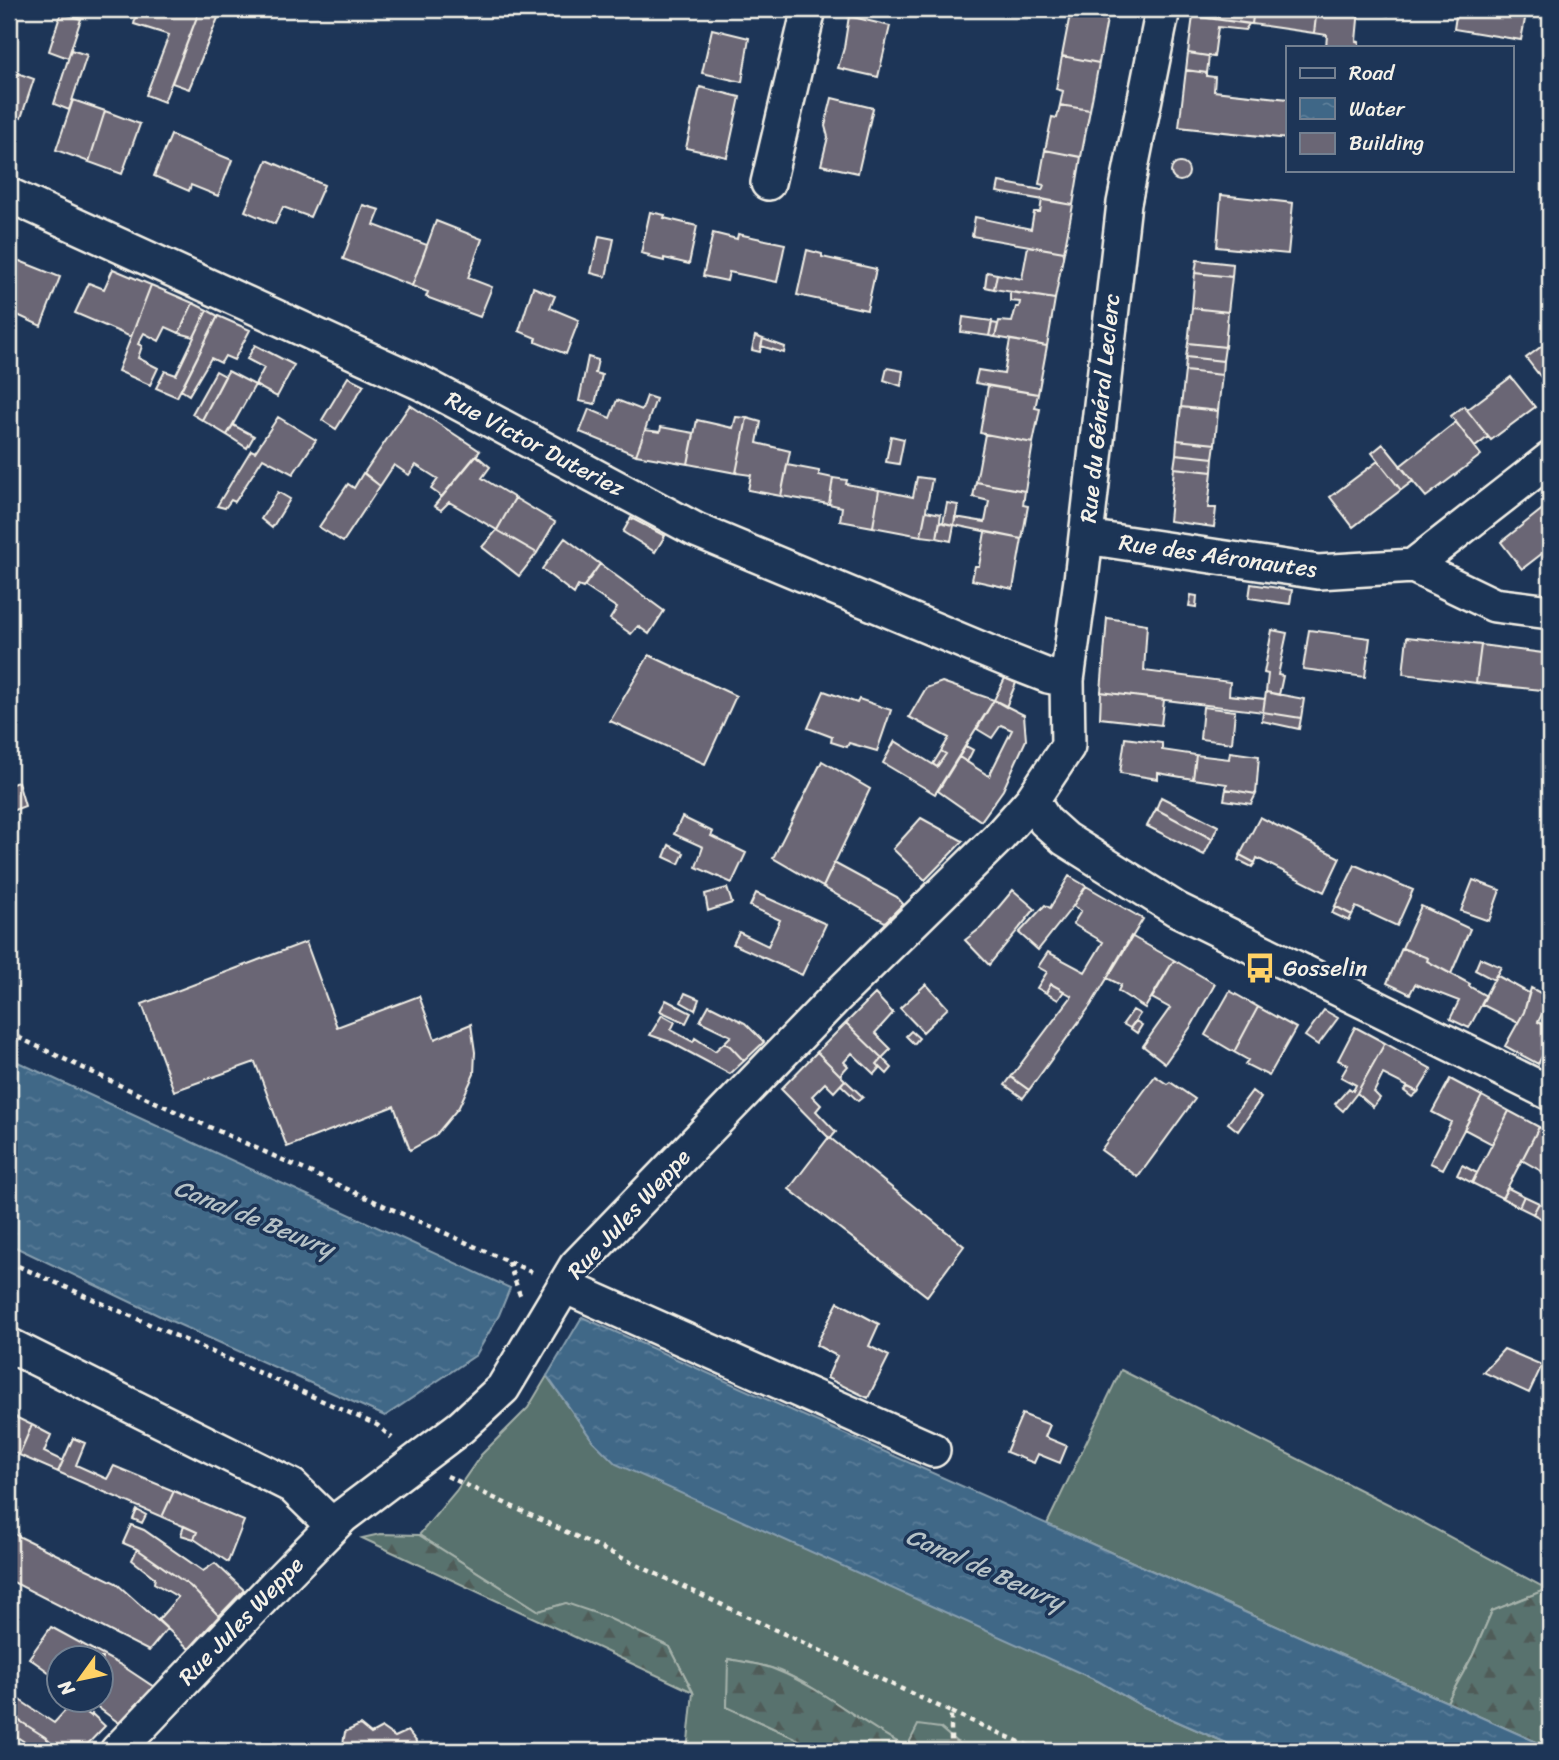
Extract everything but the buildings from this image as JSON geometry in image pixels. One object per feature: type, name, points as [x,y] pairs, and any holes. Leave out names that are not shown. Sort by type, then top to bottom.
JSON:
[{"type":"street","points":[[768,183],[809,9]]},
{"type":"street","name":"Rue du Général Leclerc","points":[[1032,800],[1068,746],[1067,680],[1124,203],[1163,9]]},
{"type":"street","name":"Rue Victor Duteriez","points":[[9,195],[424,384],[696,530],[1010,661],[1048,676],[1067,680]]},
{"type":"street","points":[[1413,566],[1550,459]]},
{"type":"street","name":"Rue des Aéronautes","points":[[1086,537],[1318,572],[1413,566],[1494,605],[1550,612]]},
{"type":"street","points":[[1032,800],[1045,821],[1065,839],[1176,909],[1550,1093]]},
{"type":"street","name":"Rue Jules Weppe","points":[[117,1751],[333,1526],[461,1427],[503,1388],[576,1266],[835,998],[999,838],[1032,800]]},
{"type":"street","points":[[564,1286],[933,1450]]},
{"type":"street","points":[[9,1345],[292,1486],[333,1526]]},
{"type":"path","points":[[9,1033],[185,1116],[564,1286]]},
{"type":"path","points":[[9,1262],[377,1425],[417,1461],[470,1488],[1040,1751]]},
{"type":"path","points":[[508,1262],[520,1294],[519,1304]]},
{"type":"path","points":[[951,1712],[951,1742],[958,1751]]},
{"type":"green space","points":[[1121,1370],[1394,1507],[1547,1589],[1492,1611],[1473,1655],[1447,1702],[1047,1524]]},
{"type":"green space","points":[[547,1376],[593,1441],[1098,1681],[1142,1706],[1245,1751],[967,1751],[940,1728],[907,1748],[799,1680],[769,1667],[729,1659],[727,1707],[823,1751],[687,1751],[693,1692],[670,1647],[566,1603],[539,1611],[419,1535],[456,1491],[481,1455],[528,1408]]},
{"type":"green space","points":[[380,1534],[419,1535],[539,1611],[566,1603],[604,1616],[670,1647],[693,1692],[362,1538]]},
{"type":"green space","points":[[1547,1589],[1550,1591],[1550,1748],[1447,1702],[1473,1655],[1492,1611]]},
{"type":"green space","points":[[728,1659],[764,1666],[794,1678],[907,1747],[918,1725],[940,1728],[967,1751],[823,1751],[727,1707]]},
{"type":"water","name":"Canal de Beuvry","points":[[9,1058],[510,1288],[499,1315],[476,1355],[385,1416],[162,1317],[9,1244]]},
{"type":"water","name":"Canal de Beuvry","points":[[582,1317],[1550,1748],[1550,1751],[1245,1751],[1142,1706],[1098,1681],[616,1464],[593,1441],[547,1376]]},
{"type":"place","name":"Gosselin","points":[[1260,968]]}]
